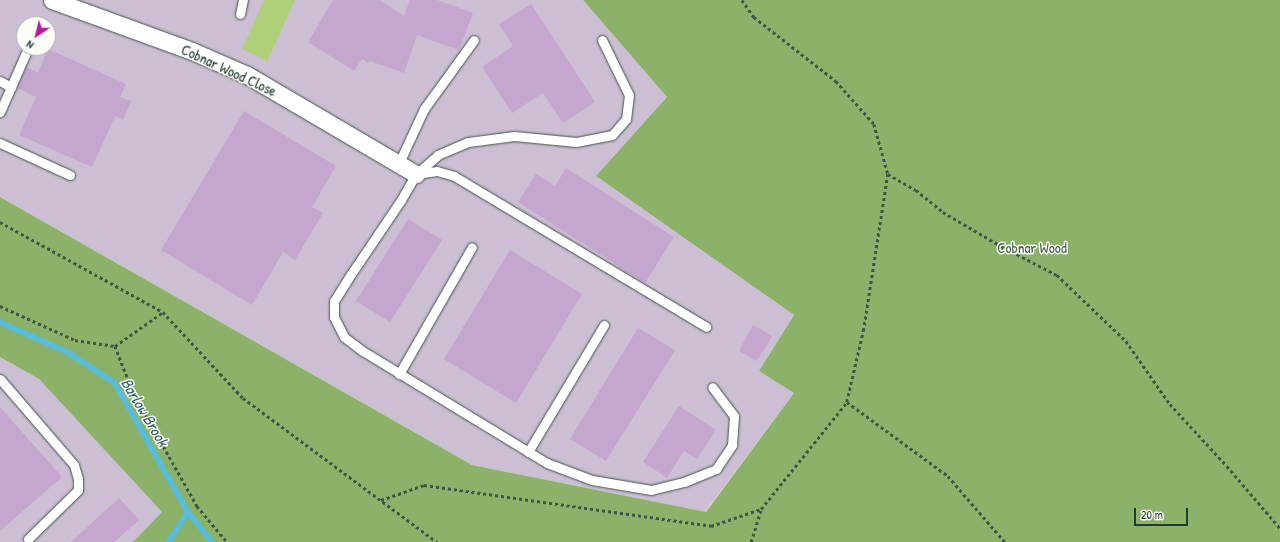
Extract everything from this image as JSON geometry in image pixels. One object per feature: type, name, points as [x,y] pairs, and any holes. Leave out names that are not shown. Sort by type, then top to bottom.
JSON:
[{"type":"street","name":"Cobnar Wood Close","points":[[52,0],[192,51],[247,75],[416,174]]},
{"type":"lane","points":[[240,14],[243,0]]},
{"type":"lane","points":[[399,163],[424,109],[474,40]]},
{"type":"lane","points":[[602,40],[629,96],[626,119],[612,135],[576,142],[514,136],[468,142],[438,155],[416,174],[401,200],[334,301],[334,317],[344,337],[360,350],[546,463],[592,480],[651,490],[684,482],[716,469],[732,445],[734,416],[712,387]]},
{"type":"lane","points":[[0,112],[25,56]]},
{"type":"lane","points":[[0,81],[11,87]]},
{"type":"lane","points":[[0,143],[70,174]]},
{"type":"lane","points":[[416,174],[437,171],[454,176],[706,327]]},
{"type":"lane","points":[[400,374],[472,247]]},
{"type":"lane","points":[[528,452],[604,325]]},
{"type":"lane","points":[[0,378],[74,465],[78,479],[78,490],[28,540]]},
{"type":"path","points":[[742,0],[754,18],[836,81],[874,124],[888,174],[864,329],[848,402],[948,476],[1005,542]]},
{"type":"path","points":[[888,174],[916,190],[943,212],[1001,246],[1057,275],[1126,341],[1170,404],[1228,466],[1280,528]]},
{"type":"path","points":[[0,222],[163,312],[243,398],[437,542]]},
{"type":"path","points":[[0,306],[75,340],[115,346],[163,312]]},
{"type":"path","points":[[115,346],[134,394],[197,506],[227,542]]},
{"type":"path","points":[[751,542],[761,509]]},
{"type":"shaded area","points":[[0,0],[583,0],[667,97],[596,176],[794,315],[759,371],[794,393],[705,512],[472,465],[0,197]]},
{"type":"shaded area","points":[[0,357],[39,379],[162,512],[133,542],[0,542]]},
{"type":"green space","points":[[264,0],[295,0],[267,61],[242,49]]},
{"type":"green space","name":"Cobnar Wood","points":[[583,0],[1280,0],[1280,542],[133,542],[162,512],[39,379],[0,357],[0,197],[472,465],[706,512],[794,393],[759,371],[794,315],[596,176],[667,97]]},
{"type":"building","points":[[333,0],[379,0],[404,16],[410,0],[437,0],[473,13],[459,50],[417,35],[404,73],[370,61],[369,63],[362,59],[354,71],[308,42]]},
{"type":"building","points":[[531,4],[595,102],[563,123],[543,93],[512,113],[482,67],[513,46],[499,24]]},
{"type":"building","points":[[56,53],[126,84],[120,97],[131,101],[123,120],[115,116],[92,167],[19,135],[36,97],[17,88],[26,67],[38,73],[45,56],[56,56]]},
{"type":"building","points":[[244,111],[336,166],[312,207],[323,213],[295,260],[283,252],[252,305],[161,250]]},
{"type":"building","points":[[566,168],[674,237],[645,283],[518,202],[536,174],[555,186]]},
{"type":"building","points":[[408,219],[442,240],[390,322],[356,301]]},
{"type":"building","points":[[510,250],[582,294],[516,403],[444,359]]},
{"type":"building","points":[[753,325],[772,336],[757,361],[739,351]]},
{"type":"building","points":[[638,328],[675,350],[606,461],[570,439]]},
{"type":"building","points":[[679,406],[716,430],[697,459],[684,451],[667,478],[643,462]]},
{"type":"building","points":[[0,407],[62,477],[0,531]]},
{"type":"building","points":[[119,498],[139,520],[114,542],[71,542]]},
{"type":"waterway","name":"Barlow Brook","points":[[0,322],[69,353],[115,383],[188,512],[212,542]]},
{"type":"waterway","points":[[168,542],[188,512]]}]
